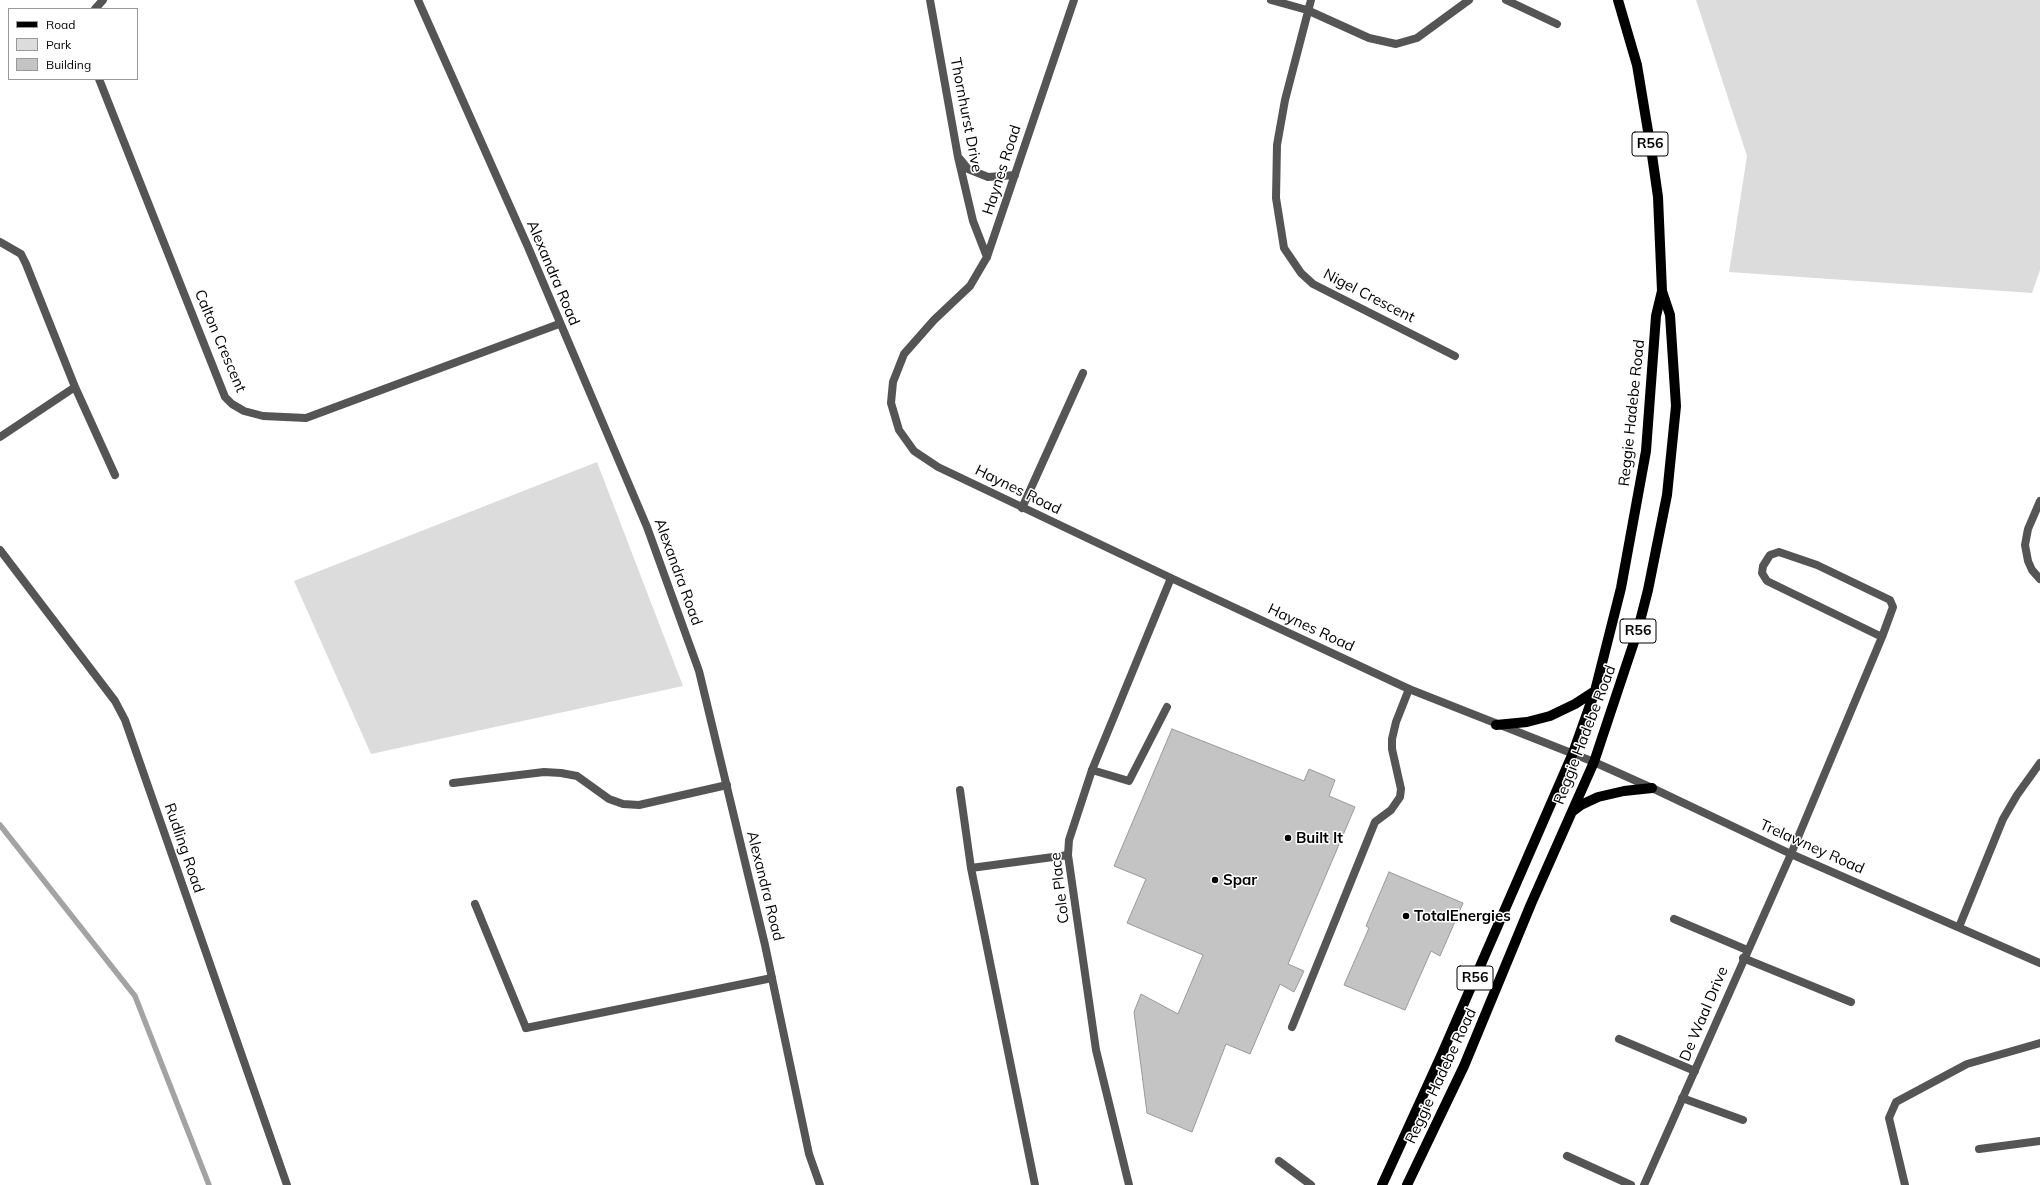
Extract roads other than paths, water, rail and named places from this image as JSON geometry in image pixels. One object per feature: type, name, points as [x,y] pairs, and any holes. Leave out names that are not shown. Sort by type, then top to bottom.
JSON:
[{"type":"main road","name":"Reggie Hadebe Road","points":[[1382,1185],[1444,1049],[1573,753],[1595,691],[1621,588],[1640,492],[1646,451],[1656,316],[1662,291],[1658,197],[1652,155],[1637,65],[1618,0]]},
{"type":"main road","name":"Reggie Hadebe Road","points":[[1407,1185],[1464,1066],[1531,904],[1594,762],[1637,633],[1648,590],[1667,495],[1676,406],[1670,315],[1662,291]]},
{"type":"main road","points":[[1496,725],[1527,722],[1550,716],[1568,708],[1595,691]]},
{"type":"main road","points":[[1572,813],[1581,805],[1598,797],[1624,791],[1652,788]]},
{"type":"street","points":[[96,8],[103,0]]},
{"type":"street","name":"Alexandra Road","points":[[418,0],[528,247],[559,324],[647,527],[699,671],[772,978],[809,1154],[820,1185]]},
{"type":"street","name":"Thornhurst Drive","points":[[930,0],[958,157],[974,221],[987,257]]},
{"type":"street","name":"Haynes Road","points":[[1074,0],[987,257],[970,286],[934,320],[904,354],[893,382],[891,403],[899,430],[914,451],[938,467],[1022,508],[1409,689],[1496,725],[1573,753]]},
{"type":"street","points":[[1271,0],[1308,10],[1369,38],[1396,44],[1417,38],[1469,0]]},
{"type":"street","name":"Nigel Crescent","points":[[1311,0],[1285,100],[1277,145],[1276,198],[1284,248],[1301,274],[1313,284],[1455,356]]},
{"type":"street","points":[[1506,0],[1556,24]]},
{"type":"street","name":"Calton Crescent","points":[[99,80],[225,396],[232,404],[244,411],[264,416],[306,418],[559,324]]},
{"type":"street","points":[[958,157],[968,169],[988,177],[1015,175]]},
{"type":"street","points":[[0,242],[21,254],[75,386],[115,475]]},
{"type":"street","points":[[1022,508],[1083,373]]},
{"type":"street","points":[[0,437],[75,386]]},
{"type":"street","points":[[2040,501],[2028,530],[2026,545],[2028,561],[2032,570],[2040,579]]},
{"type":"street","name":"Rudling Road","points":[[0,550],[115,701],[125,720],[287,1185]]},
{"type":"street","name":"De Waal Drive","points":[[1644,1185],[1743,958],[1791,854],[1882,637],[1893,607],[1890,600],[1816,565],[1779,552],[1770,554],[1763,566],[1762,573],[1767,581],[1882,637]]},
{"type":"street","name":"Cole Place","points":[[1129,1185],[1096,1050],[1068,855],[1071,834],[1092,770],[1171,578]]},
{"type":"street","points":[[1292,1027],[1375,822],[1391,810],[1400,798],[1401,790],[1392,749],[1392,739],[1396,722],[1409,689]]},
{"type":"street","points":[[1092,770],[1129,781],[1167,707]]},
{"type":"street","name":"Trelawney Road","points":[[1573,753],[1652,788],[1791,854],[2040,963]]},
{"type":"street","points":[[1958,927],[2003,818],[2017,795],[2040,763]]},
{"type":"street","points":[[452,783],[544,772],[560,773],[577,776],[616,802],[639,805],[727,785]]},
{"type":"street","points":[[960,790],[971,868],[1035,1185]]},
{"type":"street","points":[[971,868],[1068,855]]},
{"type":"street","points":[[475,904],[526,1028],[772,978]]},
{"type":"street","points":[[1674,919],[1747,950]]},
{"type":"street","points":[[1743,958],[1851,1002]]},
{"type":"street","points":[[1619,1039],[1695,1071]]},
{"type":"street","points":[[1905,1185],[1889,1118],[1896,1102],[1967,1064],[2040,1043]]},
{"type":"street","points":[[1682,1098],[1743,1120]]},
{"type":"street","points":[[1979,1149],[2040,1141]]},
{"type":"street","points":[[1567,1156],[1631,1185]]},
{"type":"street","points":[[1279,1161],[1311,1185]]},
{"type":"waterway","points":[[0,825],[135,996],[209,1185]]},
{"type":"place","name":"Built It","points":[[1288,838]]},
{"type":"place","name":"Spar","points":[[1215,880]]},
{"type":"place","name":"TotalEnergies","points":[[1406,916]]}]
